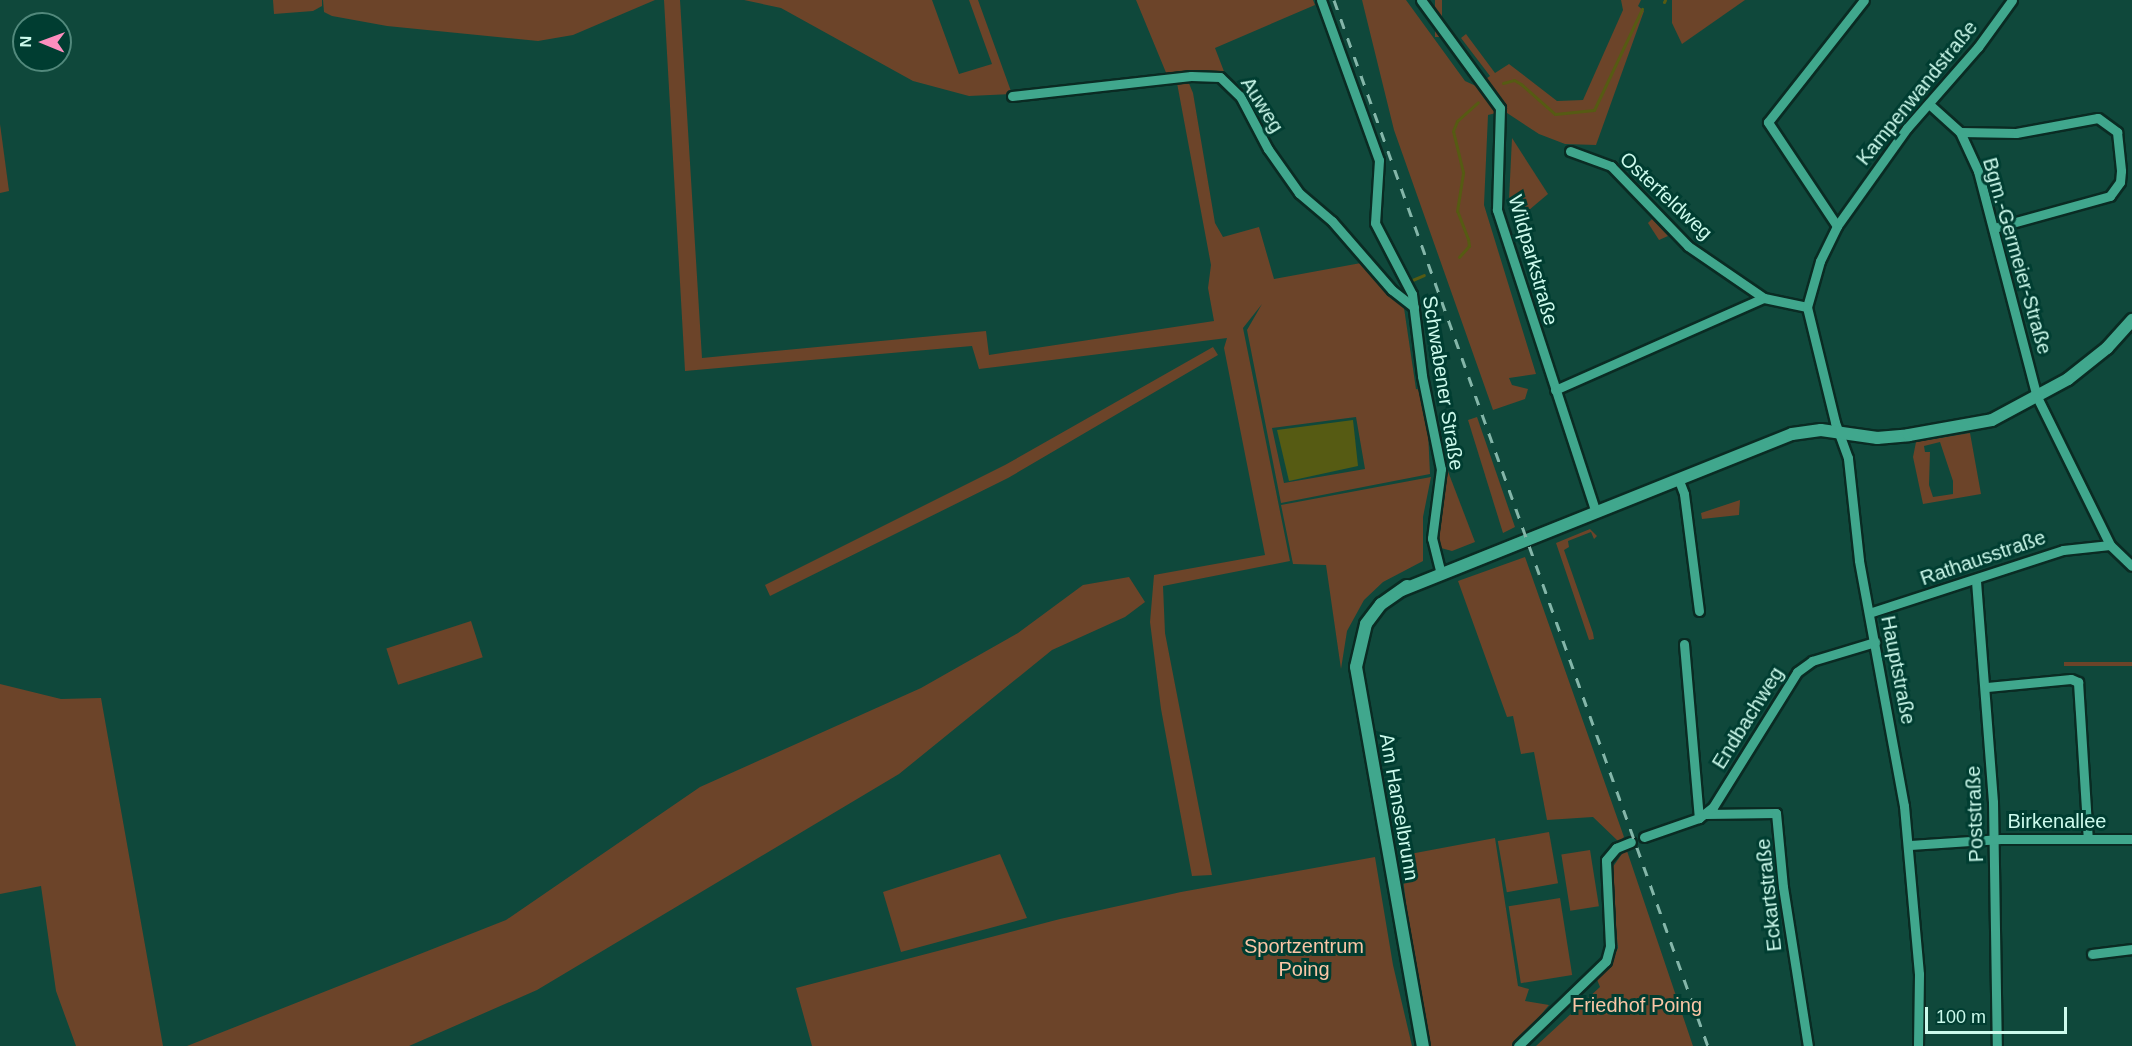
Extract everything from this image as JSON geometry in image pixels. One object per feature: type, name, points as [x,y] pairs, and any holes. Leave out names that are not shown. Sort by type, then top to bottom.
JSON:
[{"type":"street","name":"Schwabener Straße","points":[[1321,0],[1379,160],[1375,223],[1412,294],[1422,376],[1441,469],[1432,538],[1441,573]]},
{"type":"street","name":"Wildparkstraße","points":[[1421,0],[1500,108],[1497,210],[1595,509]]},
{"type":"street","points":[[1837,226],[1768,122],[1864,0]]},
{"type":"street","name":"Kampenwandstraße","points":[[1807,306],[1820,261],[1837,226],[1908,128],[1978,47],[2012,0]]},
{"type":"street","name":"Auweg","points":[[1012,96],[1191,76],[1220,77],[1240,96],[1268,149],[1299,193],[1332,221],[1392,290],[1414,307]]},
{"type":"street","name":"Bgm.-Germeier-Straße","points":[[1929,104],[1960,132],[1978,171],[2037,397],[2110,545]]},
{"type":"street","points":[[1960,132],[2016,133],[2098,118],[2117,132],[2120,182],[2110,196],[1994,228]]},
{"type":"street","name":"Osterfeldweg","points":[[1570,151],[1611,166],[1688,246],[1764,298]]},
{"type":"street","points":[[1555,390],[1764,298],[1807,306]]},
{"type":"street","name":"Hauptstraße","points":[[1807,306],[1848,458],[1869,613],[1910,845],[1919,974],[1918,1046]]},
{"type":"street","name":"Am Hanselbrunn","points":[[1423,1046],[1356,667],[1366,624],[1381,604],[1419,577],[1441,573],[1595,509],[1792,434],[1821,430],[1878,438],[1992,420],[2037,397],[2095,359],[2132,320]]},
{"type":"street","points":[[1678,478],[1684,494],[1699,611]]},
{"type":"street","points":[[2110,545],[2132,566]]},
{"type":"street","name":"Rathausstraße","points":[[1869,613],[1976,581],[2063,550],[2110,545]]},
{"type":"street","name":"Poststraße","points":[[1976,581],[1987,687],[1994,840],[1997,1046]]},
{"type":"street","name":"Endbachweg","points":[[1702,816],[1797,672],[1812,661],[1875,642]]},
{"type":"street","name":"Endbachweg","points":[[1684,644],[1702,816]]},
{"type":"street","points":[[1987,687],[2070,679],[2078,682],[2088,839]]},
{"type":"street","name":"Eckartstraße","points":[[1702,816],[1776,813],[1783,887],[1808,1046]]},
{"type":"street","points":[[1644,837],[1702,816]]},
{"type":"street","name":"Birkenallee","points":[[1910,845],[1994,840],[2132,840]]},
{"type":"street","points":[[1518,1046],[1606,961],[1610,946],[1606,860],[1616,848],[1631,842]]},
{"type":"street","points":[[2092,954],[2132,950]]},
{"type":"green space","points":[[273,0],[322,0],[322,6],[313,11],[274,14]]},
{"type":"green space","points":[[323,0],[655,0],[573,35],[538,41],[387,26],[332,16],[324,12]]},
{"type":"green space","points":[[664,0],[680,0],[702,358],[986,331],[989,355],[1214,321],[1208,288],[1211,265],[1177,83],[1188,81],[1193,93],[1215,223],[1223,237],[1259,227],[1274,279],[1361,263],[1404,308],[1416,389],[1422,390],[1427,410],[1430,474],[1281,503],[1247,330],[1262,304],[1243,328],[1290,561],[1163,586],[1165,633],[1212,875],[1192,876],[1161,709],[1150,622],[1154,575],[1265,555],[1224,348],[1227,338],[979,369],[972,346],[685,371]],"holes":[[[1356,417],[1365,469],[1284,483],[1272,428]]]},
{"type":"green space","points":[[744,0],[932,0],[959,74],[992,64],[969,0],[978,0],[1012,94],[969,96],[913,81],[781,8]]},
{"type":"green space","points":[[1136,0],[1313,0],[1315,5],[1215,48],[1225,74],[1186,71],[1167,75]]},
{"type":"green space","points":[[1362,0],[1406,0],[1465,81],[1476,86],[1490,76],[1461,38],[1466,34],[1495,73],[1509,64],[1557,101],[1583,100],[1623,10],[1621,0],[1641,0],[1638,6],[1644,11],[1596,145],[1565,144],[1539,134],[1504,111],[1488,115],[1484,205],[1536,374],[1509,378],[1512,385],[1528,389],[1525,399],[1493,410],[1394,130]]},
{"type":"green space","points":[[1435,0],[1442,0],[1442,37],[1435,37]]},
{"type":"green space","points":[[1672,0],[1745,0],[1682,44],[1672,23]]},
{"type":"green space","points":[[0,124],[9,191],[0,193]]},
{"type":"green space","points":[[1512,138],[1548,194],[1515,222],[1509,200]]},
{"type":"green space","points":[[1652,219],[1668,236],[1659,240],[1648,223]]},
{"type":"green space","points":[[1213,347],[1218,355],[1008,478],[770,596],[765,585],[1005,465]]},
{"type":"green space","points":[[1477,417],[1515,527],[1503,533],[1468,420]]},
{"type":"green space","points":[[1970,433],[1981,494],[1923,504],[1913,457],[1916,442]],"holes":[[[1940,442],[1953,481],[1953,494],[1933,497],[1929,485],[1930,452],[1925,452],[1924,446]]]},
{"type":"green space","points":[[1444,461],[1475,542],[1452,551],[1441,548],[1437,537]]},
{"type":"green space","points":[[1431,477],[1423,517],[1423,561],[1383,582],[1364,600],[1347,631],[1341,669],[1326,565],[1293,564],[1281,505]]},
{"type":"green space","points":[[1740,500],[1739,515],[1702,519],[1701,513]]},
{"type":"green space","points":[[1590,529],[1597,536],[1594,539],[1591,532],[1568,541],[1569,547],[1564,550],[1593,633],[1594,639],[1589,640],[1556,543]]},
{"type":"green space","points":[[1525,557],[1624,837],[1619,842],[1593,817],[1547,820],[1534,752],[1521,754],[1513,716],[1507,717],[1458,581]]},
{"type":"green space","points":[[1129,577],[1145,602],[1125,617],[1052,650],[899,774],[537,990],[409,1046],[187,1046],[506,920],[700,787],[921,688],[1018,633],[1083,585]]},
{"type":"green space","points":[[471,621],[483,657],[398,685],[386,649]]},
{"type":"green space","points":[[2064,662],[2132,662],[2132,666],[2064,666]]},
{"type":"green space","points":[[0,684],[61,699],[101,698],[163,1046],[76,1046],[56,991],[41,886],[0,894]]},
{"type":"green space","points":[[1549,832],[1558,883],[1507,892],[1498,841]]},
{"type":"green space","points":[[1495,838],[1518,986],[1529,989],[1525,1001],[1549,1005],[1515,1046],[1428,1046],[1414,975],[1401,860],[1410,854]]},
{"type":"green space","name":"Friedhof Poing","points":[[1626,848],[1693,1046],[1536,1046],[1600,987],[1596,977],[1610,964],[1618,948],[1610,871]]},
{"type":"green space","points":[[1590,850],[1599,906],[1570,911],[1561,855]]},
{"type":"green space","points":[[1000,854],[1027,918],[901,952],[883,892]]},
{"type":"green space","name":"Sportzentrum Poing","points":[[1375,857],[1393,965],[1412,1046],[812,1046],[796,988],[1060,919],[1181,892]]},
{"type":"green space","points":[[1560,898],[1572,975],[1521,983],[1509,906]]},
{"type":"shaded area","points":[[1353,420],[1358,466],[1289,481],[1277,430]]},
{"type":"waterway","points":[[1503,83],[1514,80],[1521,84],[1555,114],[1594,110],[1642,9]]},
{"type":"waterway","points":[[1459,257],[1469,246],[1457,211],[1463,172],[1453,131],[1457,121],[1478,102]]},
{"type":"waterway","points":[[1410,281],[1424,275]]},
{"type":"railway","points":[[1334,0],[1708,1046]]}]
